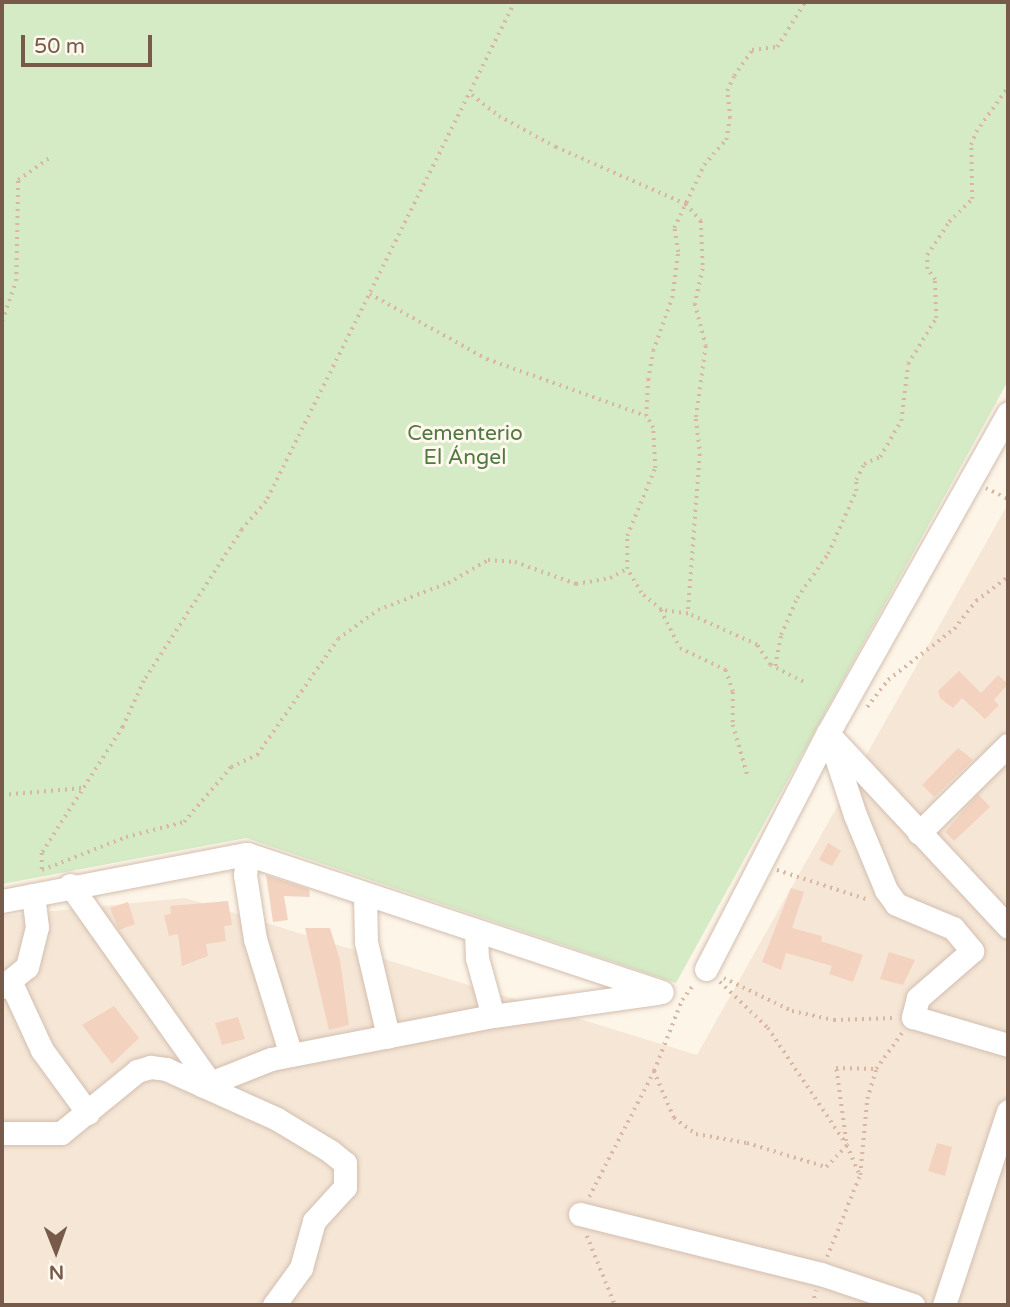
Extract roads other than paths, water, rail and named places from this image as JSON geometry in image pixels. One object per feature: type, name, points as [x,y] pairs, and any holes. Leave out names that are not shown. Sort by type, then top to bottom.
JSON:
[{"type":"street","points":[[706,969],[828,733],[1008,413]]},
{"type":"street","points":[[828,733],[1008,927]]},
{"type":"street","points":[[828,733],[873,865],[896,904],[953,928],[972,951],[918,998],[913,1017],[1008,1045]]},
{"type":"street","points":[[919,833],[1008,746]]},
{"type":"street","points":[[247,854],[245,875],[255,939],[291,1055]]},
{"type":"street","points":[[2,901],[70,885],[247,854],[672,996],[492,1016],[291,1055],[234,1070],[207,1084]]},
{"type":"street","points":[[70,885],[207,1084]]},
{"type":"street","points":[[33,895],[37,927],[27,967],[6,985],[41,1050],[88,1113]]},
{"type":"street","points":[[365,895],[366,942],[388,1036]]},
{"type":"street","points":[[476,931],[477,958],[492,1016]]},
{"type":"street","points":[[2,1133],[61,1133],[137,1071],[150,1067],[166,1069],[207,1084],[277,1119],[345,1163],[348,1175],[342,1194],[314,1221],[301,1268],[274,1305]]},
{"type":"street","points":[[944,1305],[1008,1111]]},
{"type":"street","points":[[580,1214],[821,1274],[913,1305]]},
{"type":"park label","name":"Cementerio El Ángel","points":[[465,446]]}]
